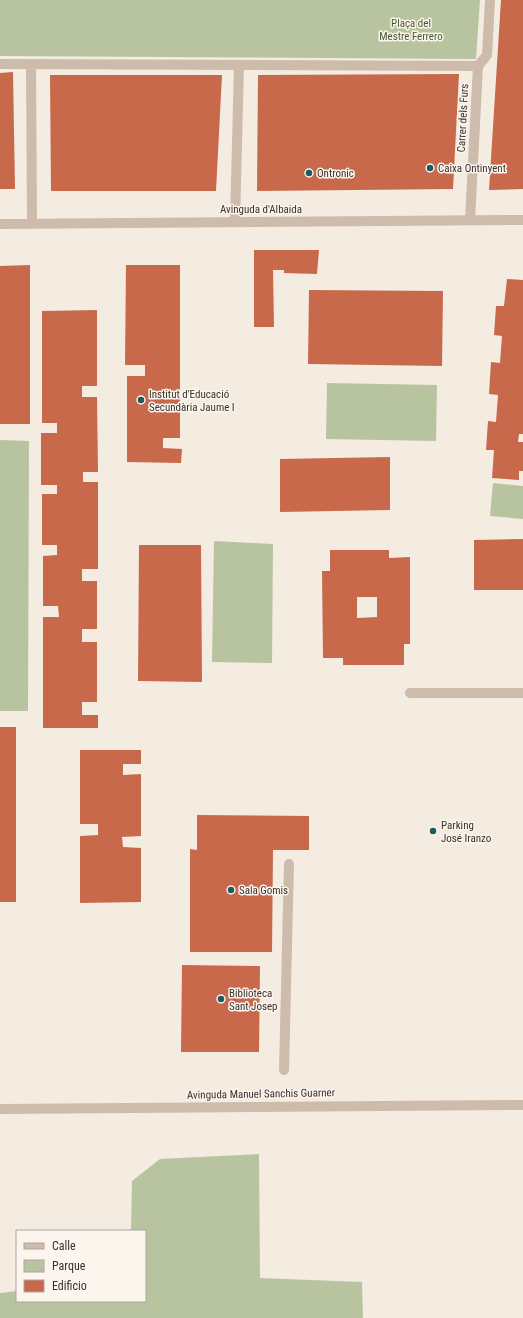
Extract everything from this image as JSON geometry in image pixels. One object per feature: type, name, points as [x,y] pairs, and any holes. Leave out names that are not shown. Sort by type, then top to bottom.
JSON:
[{"type":"street","points":[[0,64],[478,66],[487,55],[490,0]]},
{"type":"street","points":[[31,64],[32,223]]},
{"type":"street","points":[[235,222],[239,65]]},
{"type":"street","name":"Carrer dels Furs","points":[[470,220],[478,66]]},
{"type":"street","name":"Avinguda d'Albaida","points":[[0,224],[523,220]]},
{"type":"street","points":[[410,693],[523,692]]},
{"type":"street","points":[[284,1070],[289,864]]},
{"type":"street","name":"Avinguda Manuel Sanchis Guarner","points":[[0,1109],[523,1105]]},
{"type":"green space","name":"Plaça del Mestre Ferrero","points":[[0,0],[480,0],[476,59],[0,56]]},
{"type":"green space","points":[[327,383],[437,385],[436,441],[326,439]]},
{"type":"green space","points":[[0,440],[29,441],[28,711],[0,711]]},
{"type":"green space","points":[[493,483],[523,486],[523,519],[490,516]]},
{"type":"green space","points":[[214,541],[273,544],[272,663],[212,662]]},
{"type":"green space","points":[[259,1154],[260,1278],[362,1282],[363,1318],[0,1318],[0,1293],[16,1291],[16,1302],[146,1302],[146,1230],[131,1230],[132,1181],[160,1159]]},
{"type":"building","points":[[501,0],[523,0],[523,189],[489,190]]},
{"type":"building","points":[[13,72],[15,189],[0,189],[0,73]]},
{"type":"building","points":[[459,74],[453,189],[257,191],[258,75]]},
{"type":"building","points":[[50,75],[222,75],[216,191],[51,191]]},
{"type":"building","points":[[254,250],[319,250],[317,274],[284,273],[284,270],[273,270],[274,327],[254,327]]},
{"type":"building","points":[[30,265],[30,424],[0,424],[0,266]]},
{"type":"building","points":[[126,265],[180,265],[180,438],[163,438],[163,448],[182,449],[181,463],[127,462],[127,376],[145,376],[145,365],[125,365]]},
{"type":"building","points":[[507,279],[523,280],[523,434],[519,434],[518,442],[523,442],[523,471],[519,471],[519,480],[492,478],[494,450],[486,450],[488,421],[496,422],[498,395],[489,394],[491,362],[500,363],[502,336],[494,335],[496,306],[504,306]]},
{"type":"building","points":[[309,290],[443,291],[442,366],[308,364]]},
{"type":"building","points":[[97,310],[97,386],[82,386],[82,397],[97,397],[98,472],[83,472],[83,482],[98,482],[98,569],[82,569],[82,581],[97,581],[97,629],[82,629],[82,642],[97,642],[97,702],[82,702],[82,715],[98,715],[98,728],[43,728],[43,617],[59,617],[58,606],[43,606],[43,556],[57,555],[57,545],[42,545],[42,494],[57,494],[57,485],[41,485],[41,433],[57,433],[57,423],[42,423],[42,311]]},
{"type":"building","points":[[390,457],[390,510],[280,512],[280,459]]},
{"type":"building","points":[[523,539],[523,590],[474,590],[474,540]]},
{"type":"building","points":[[139,545],[201,545],[202,682],[138,681]]},
{"type":"building","points":[[330,550],[389,550],[389,558],[410,557],[410,644],[404,644],[404,665],[343,665],[343,658],[323,658],[322,571],[330,571]],"holes":[[[357,597],[377,597],[377,617],[357,618]]]},
{"type":"building","points":[[0,727],[16,727],[16,902],[0,902]]},
{"type":"building","points":[[80,750],[141,750],[141,764],[123,764],[123,775],[141,774],[141,836],[122,837],[123,847],[141,848],[141,902],[80,903],[80,836],[98,835],[98,824],[80,824]]},
{"type":"building","name":"Sala Gomis","points":[[197,815],[309,816],[309,850],[273,850],[272,952],[190,952],[190,849],[197,850]]},
{"type":"building","name":"Biblioteca Sant Josep","points":[[182,965],[260,966],[259,1052],[181,1052]]},
{"type":"place","name":"Caixa Ontinyent","points":[[430,168]]},
{"type":"place","name":"Ontronic","points":[[309,173]]},
{"type":"place","name":"Institut d'Educació Secundària Jaume I","points":[[141,400]]},
{"type":"place","name":"Parking José Iranzo","points":[[433,831]]},
{"type":"place","name":"Sala Gomis","points":[[231,890]]},
{"type":"place","name":"Biblioteca Sant Josep","points":[[221,999]]}]
